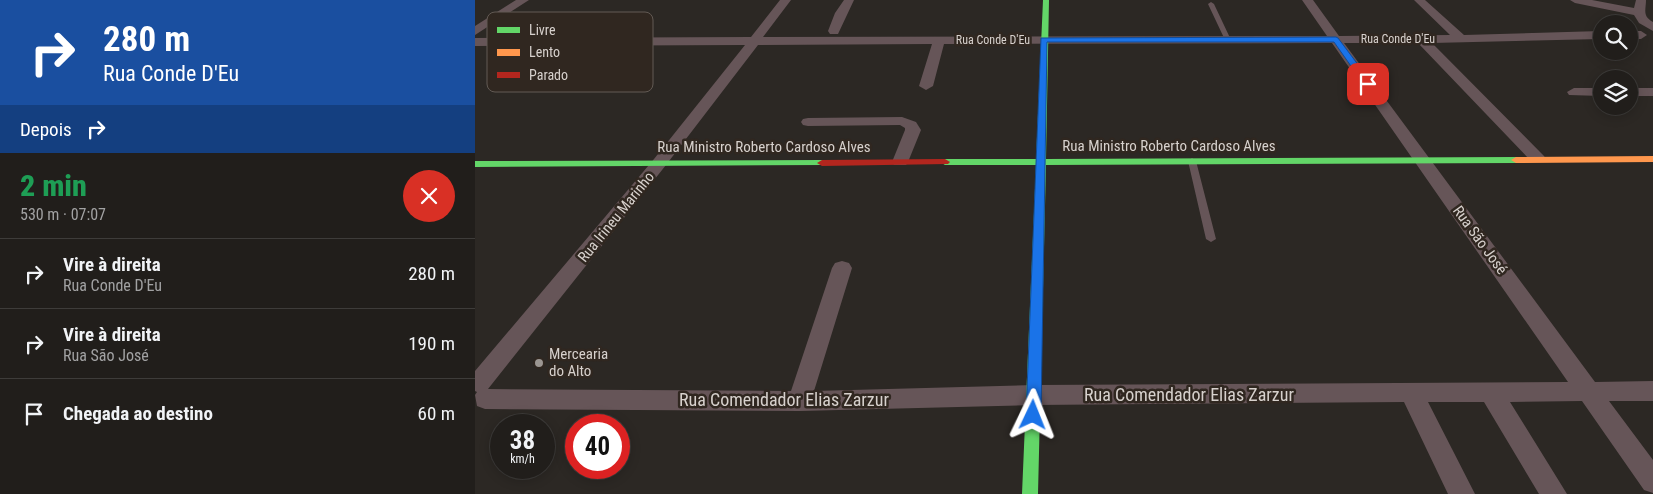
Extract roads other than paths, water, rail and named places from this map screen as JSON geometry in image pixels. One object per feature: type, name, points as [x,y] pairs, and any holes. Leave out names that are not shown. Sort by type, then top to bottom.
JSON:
[{"type":"street","points":[[504,12],[523,0]]},
{"type":"street","name":"Rua Irineu Marinho","points":[[479,393],[786,0]]},
{"type":"street","points":[[834,31],[849,0]]},
{"type":"street","points":[[1030,494],[1045,0]]},
{"type":"street","name":"Rua São José","points":[[1307,0],[1653,481]]},
{"type":"street","points":[[1419,0],[1461,39]]},
{"type":"street","points":[[1575,0],[1644,29],[1641,0]]},
{"type":"street","points":[[475,31],[487,23]]},
{"type":"street","name":"Rua Conde D'Eu","points":[[653,42],[1461,39],[1593,34]]},
{"type":"street","points":[[1421,38],[1538,159]]},
{"type":"street","points":[[926,86],[939,41]]},
{"type":"street","points":[[1574,92],[1593,92]]},
{"type":"street","points":[[1638,92],[1653,92]]},
{"type":"street","points":[[807,122],[902,121],[911,125],[913,130],[900,162]]},
{"type":"street","name":"Rua Ministro Roberto Cardoso Alves","points":[[475,164],[1653,159]]},
{"type":"street","points":[[799,401],[842,268]]},
{"type":"street","name":"Rua Comendador Elias Zarzur","points":[[479,393],[799,401],[1034,395],[1653,390]]},
{"type":"street","points":[[1411,392],[1462,494]]},
{"type":"street","points":[[1491,392],[1554,494]]},
{"type":"lane","points":[[1211,4],[1228,40]]},
{"type":"lane","points":[[1192,161],[1211,239]]},
{"type":"place","name":"Mercearia do Alto","points":[[539,363]]}]
